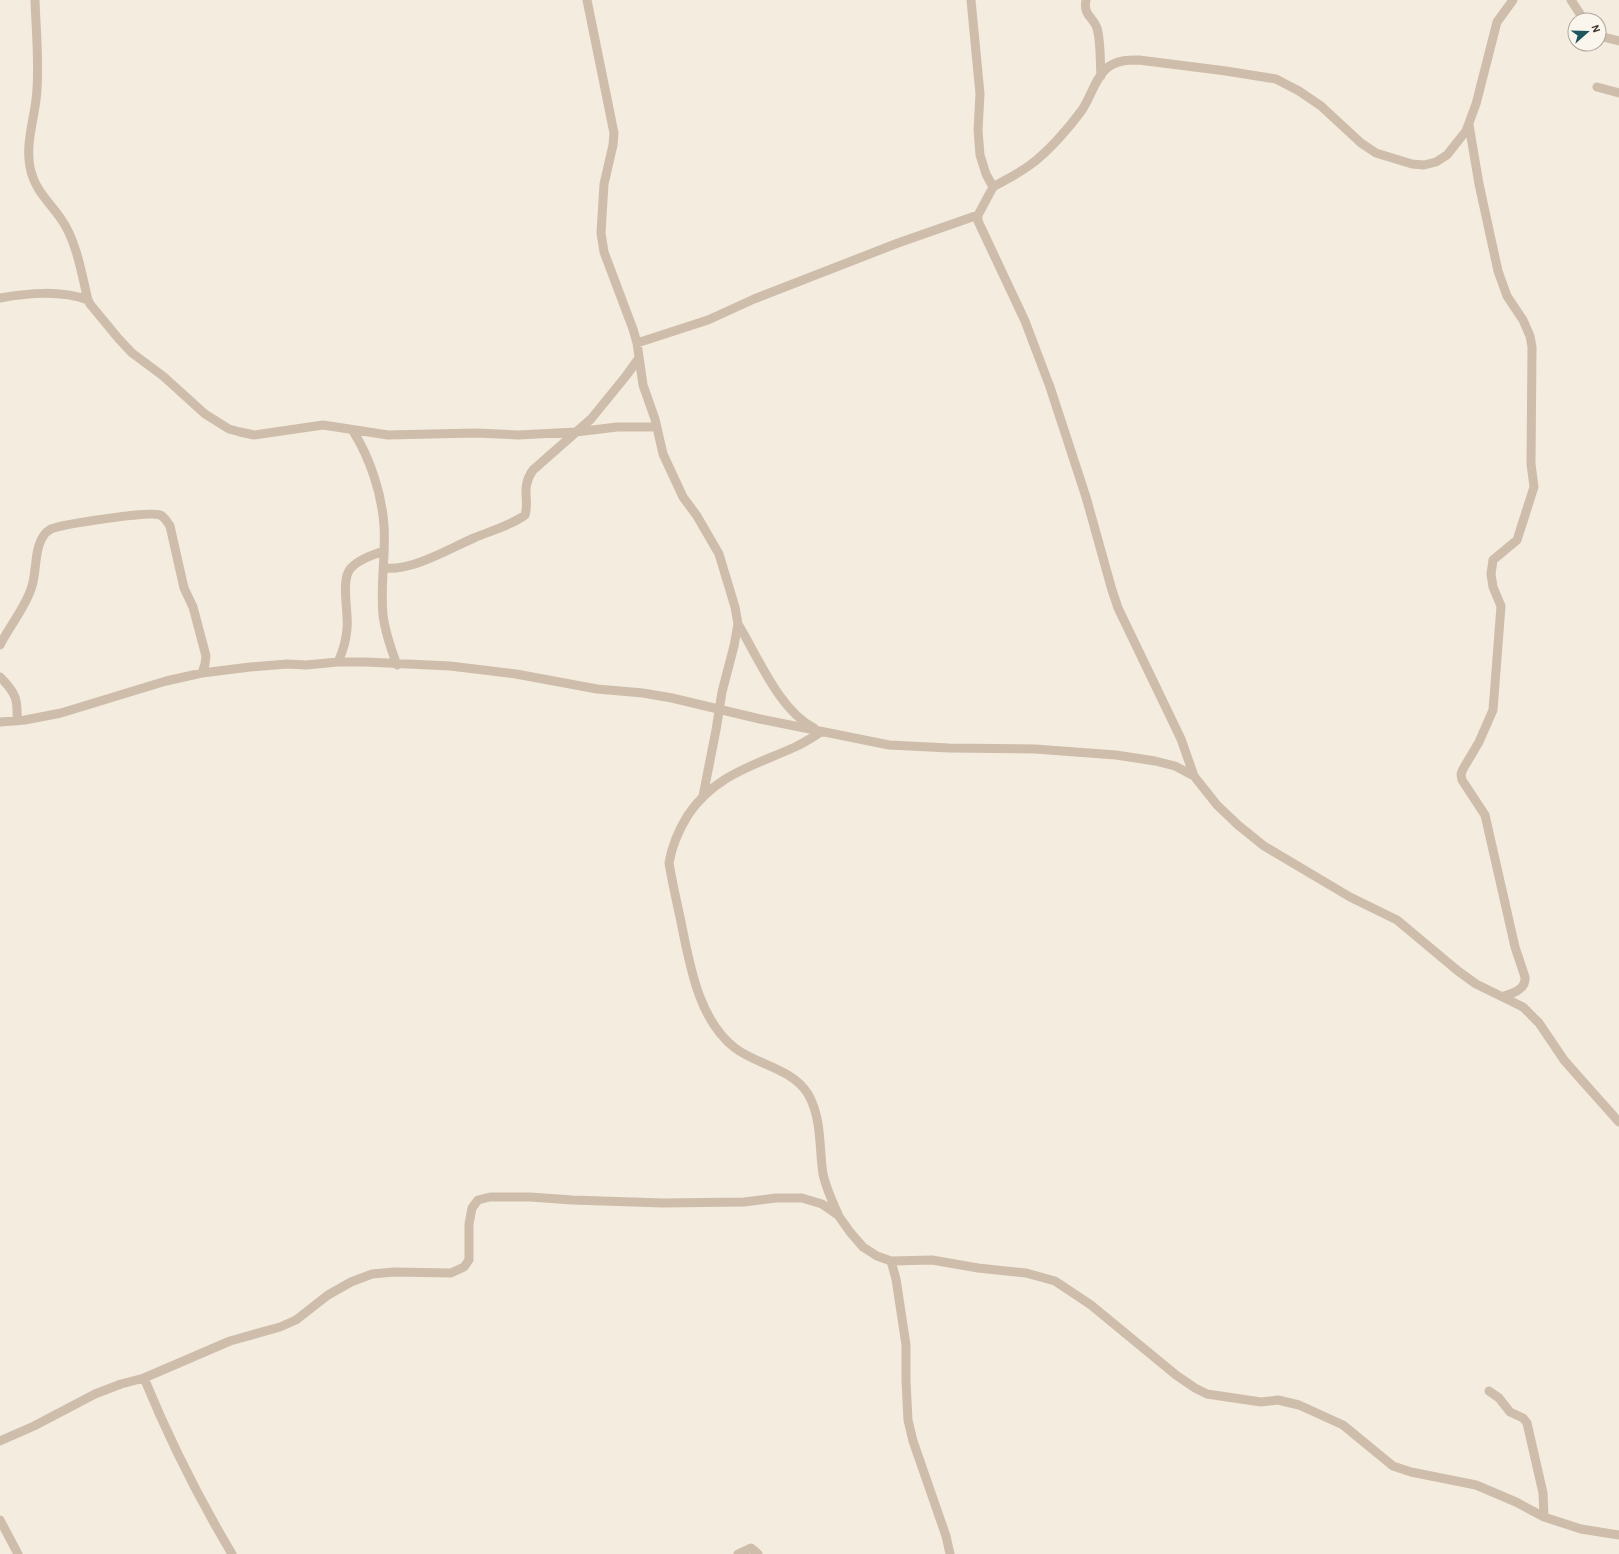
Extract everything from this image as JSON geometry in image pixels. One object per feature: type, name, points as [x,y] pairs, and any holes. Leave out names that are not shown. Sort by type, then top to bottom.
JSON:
[{"type":"street","points":[[35,0],[38,75],[36,103],[29,146],[30,167],[36,184],[44,199],[68,231],[79,262],[88,300],[118,338],[132,352],[163,376],[205,414],[229,429],[254,435],[323,425],[388,435],[476,433],[525,435],[576,432],[617,427],[656,427]]},
{"type":"street","points":[[586,0],[614,133],[613,145],[604,184],[601,233],[602,245],[616,287],[633,329],[637,343],[644,385],[663,454],[683,497],[697,516],[719,554],[736,607],[738,624],[722,692],[703,796]]},
{"type":"street","points":[[971,0],[980,94],[978,130],[980,155],[986,174],[993,187]]},
{"type":"street","points":[[1086,0],[1086,11],[1096,27],[1101,76]]},
{"type":"street","points":[[637,343],[708,320],[754,299],[898,243],[978,215],[993,187],[1030,165],[1062,135],[1083,109],[1107,68],[1125,60],[1139,60],[1276,79],[1299,91],[1321,106],[1361,143],[1376,153],[1412,164],[1424,165],[1436,162],[1447,155],[1469,125],[1497,22],[1513,0]]},
{"type":"street","points":[[1571,0],[1579,12]]},
{"type":"street","points":[[1607,38],[1619,41]]},
{"type":"street","points":[[1597,87],[1619,93]]},
{"type":"street","points":[[1469,125],[1479,184],[1498,271],[1507,296],[1523,320],[1530,336],[1532,347],[1531,464],[1534,487],[1517,540],[1493,560],[1491,574],[1492,587],[1498,596],[1501,606],[1493,710],[1479,742],[1461,774],[1462,780],[1485,815],[1514,947],[1526,981],[1523,986],[1513,993],[1504,996]]},
{"type":"street","points":[[978,215],[983,234],[1026,321],[1050,387],[1086,497],[1118,608],[1181,739],[1194,776],[1218,805],[1238,825],[1264,846],[1350,896],[1397,920],[1458,971],[1476,984],[1504,996],[1528,1011],[1569,1065],[1619,1122]]},
{"type":"street","points":[[0,298],[32,294],[54,294],[74,296],[88,300]]},
{"type":"street","points":[[384,568],[395,568],[421,561],[523,516],[526,508],[526,485],[531,474],[596,413],[639,358]]},
{"type":"street","points":[[353,430],[360,442],[374,478],[384,525],[383,616],[397,665]]},
{"type":"street","points":[[0,645],[33,585],[39,547],[47,532],[57,528],[99,520],[133,515],[159,515],[166,519],[170,526],[184,588],[191,602],[198,624],[206,656],[202,674]]},
{"type":"street","points":[[338,662],[343,650],[347,630],[345,587],[347,574],[354,564],[384,552]]},
{"type":"street","points":[[738,624],[773,685],[792,713],[805,724],[822,732]]},
{"type":"street","points":[[0,722],[17,721],[61,713],[166,681],[250,667],[338,662],[397,665],[440,665],[516,674],[597,689],[643,693],[672,698],[719,710],[889,745],[949,748],[1035,749],[1116,755],[1175,766],[1194,776]]},
{"type":"street","points":[[0,677],[12,690],[16,697],[17,721]]},
{"type":"street","points":[[822,732],[794,747],[738,772],[719,783],[703,796],[696,803],[677,835],[671,847],[669,863],[695,985],[709,1016],[722,1036],[735,1048],[752,1059],[788,1075],[807,1093],[814,1106],[823,1175],[828,1192],[838,1215],[863,1247],[877,1256],[891,1261],[932,1260],[978,1268],[1026,1273],[1055,1281],[1091,1305],[1176,1374],[1195,1388],[1207,1394],[1261,1402],[1278,1400],[1298,1405],[1343,1425],[1393,1466],[1411,1472],[1486,1488],[1544,1517],[1581,1528],[1619,1535]]},
{"type":"street","points":[[0,1441],[34,1426],[95,1394],[121,1384],[144,1378],[230,1341],[280,1327],[296,1320],[328,1295],[351,1282],[372,1274],[394,1272],[451,1273],[464,1267],[469,1260],[469,1224],[472,1208],[478,1200],[490,1197],[663,1203],[744,1202],[776,1198],[802,1198],[822,1204],[838,1215]]},
{"type":"street","points":[[891,1261],[896,1279],[906,1345],[908,1420],[913,1441],[946,1536],[950,1554]]},
{"type":"street","points":[[144,1378],[165,1428],[188,1476],[232,1554]]},
{"type":"street","points":[[1489,1391],[1499,1398],[1510,1412],[1523,1418],[1527,1423],[1543,1492],[1544,1517]]},
{"type":"street","points":[[0,1520],[18,1554]]},
{"type":"street","points":[[738,1554],[752,1548],[758,1554]]}]
